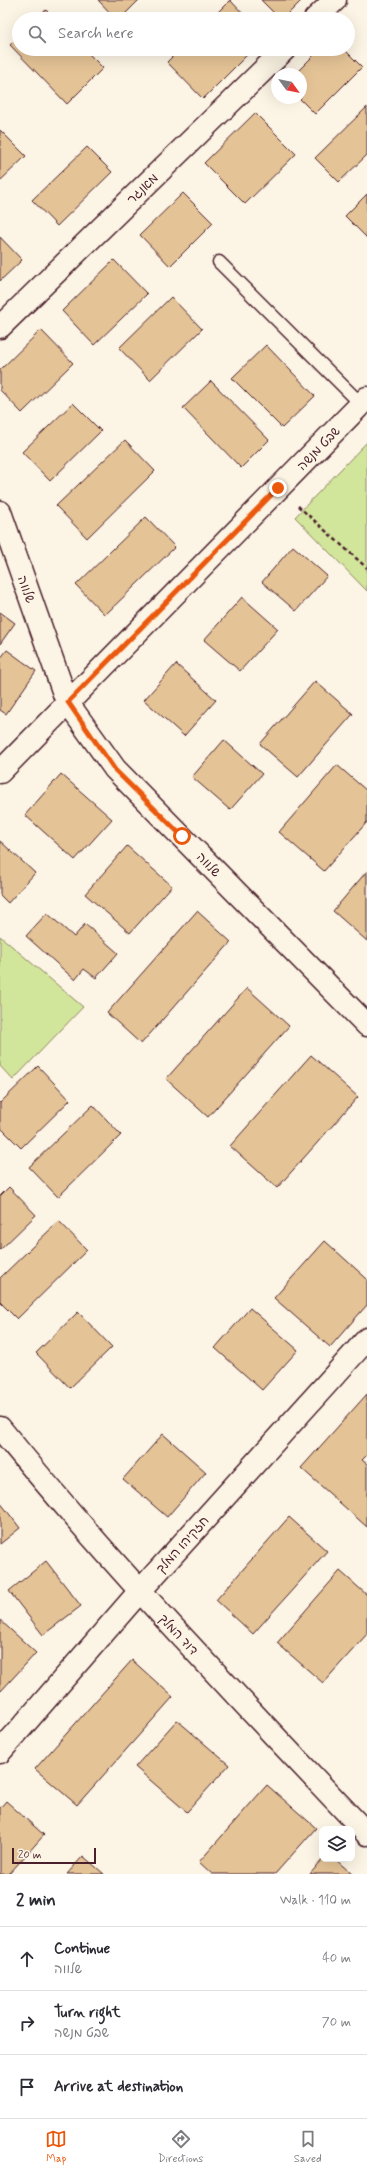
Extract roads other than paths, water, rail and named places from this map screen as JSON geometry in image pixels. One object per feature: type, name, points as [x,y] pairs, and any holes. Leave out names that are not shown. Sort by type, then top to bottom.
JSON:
[{"type":"street","points":[[322,12],[335,0]]},
{"type":"street","name":"מאנגר","points":[[0,328],[278,56]]},
{"type":"street","name":"שבט מנשה","points":[[0,772],[364,401]]},
{"type":"street","name":"שלווה","points":[[0,512],[68,702],[115,770],[367,1026]]},
{"type":"street","name":"חזקיהו המלך","points":[[0,1752],[139,1592],[367,1339]]},
{"type":"street","name":"דוד המלך","points":[[0,1428],[60,1501],[139,1592],[367,1834]]},
{"type":"lane","points":[[219,262],[364,401]]}]
